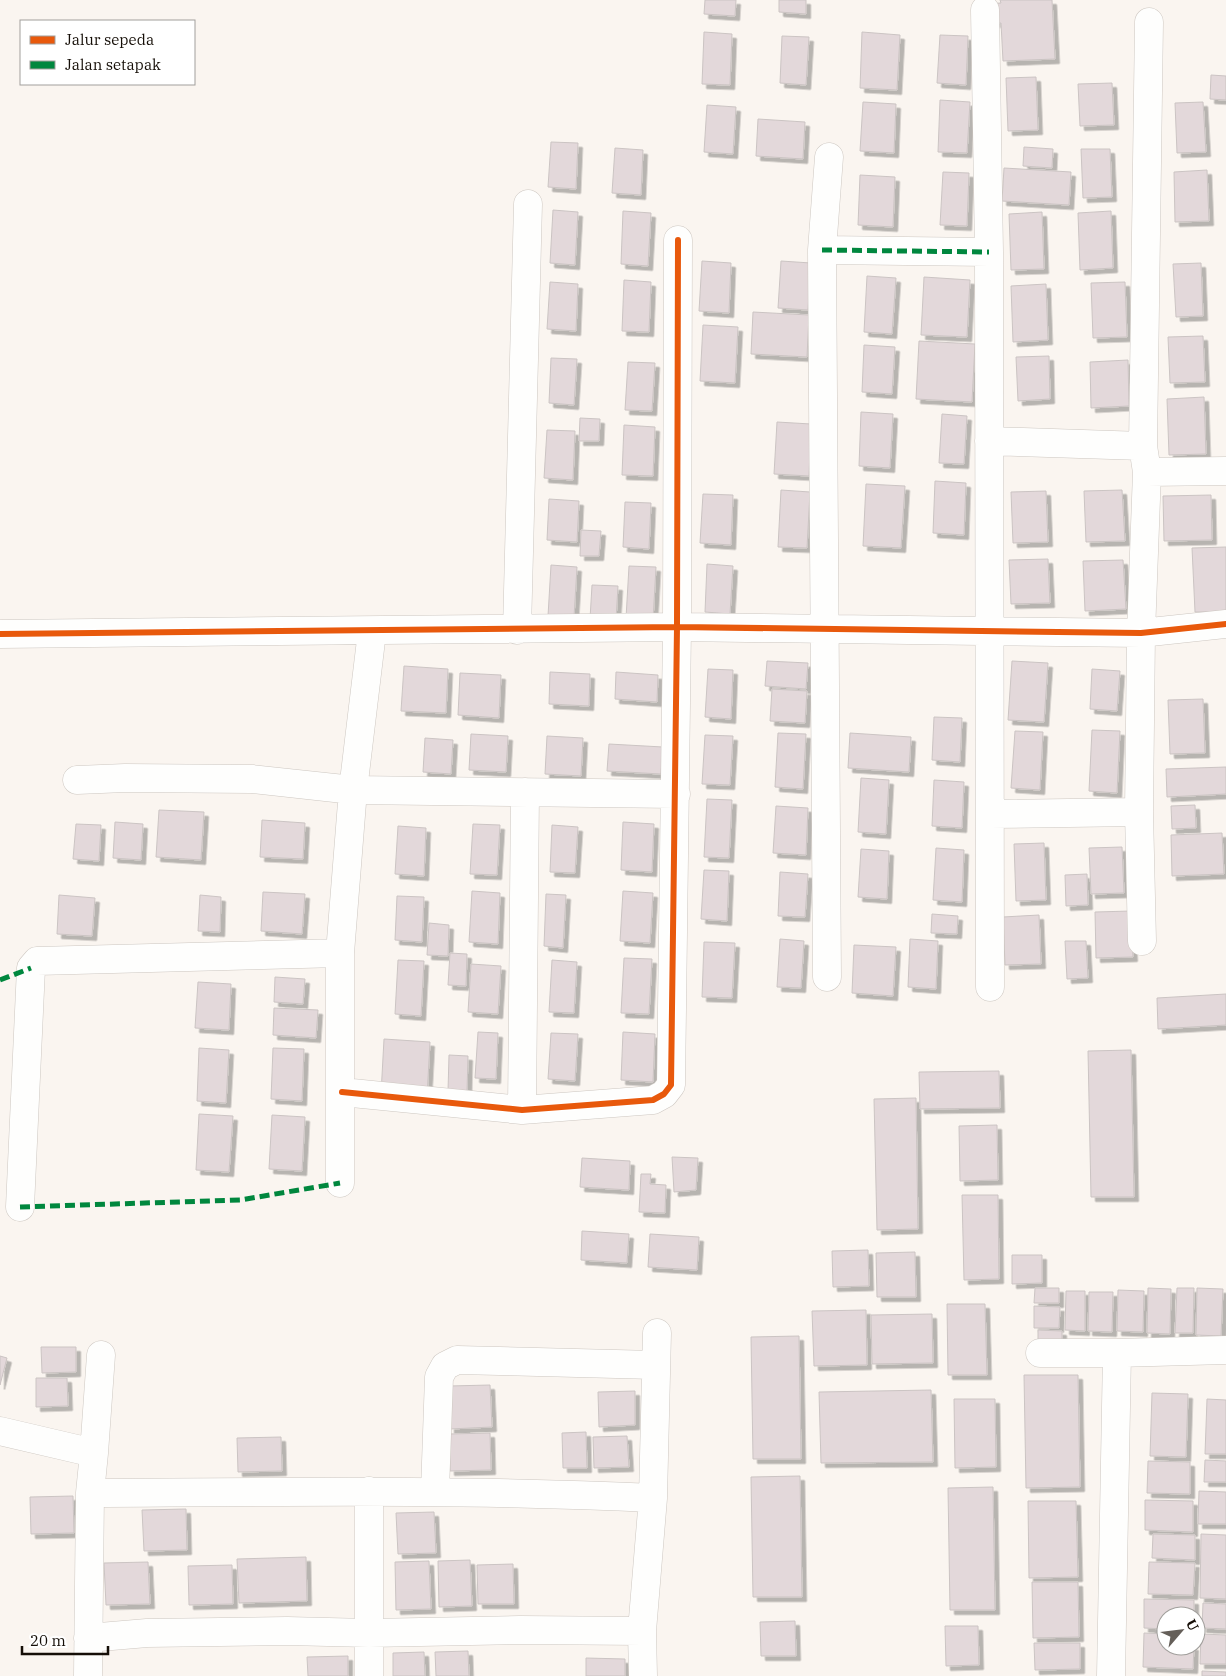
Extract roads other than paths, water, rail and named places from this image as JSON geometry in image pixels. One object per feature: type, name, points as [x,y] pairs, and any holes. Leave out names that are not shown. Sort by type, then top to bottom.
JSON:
[{"type":"street","points":[[985,10],[989,252],[990,987]]},
{"type":"street","points":[[1142,940],[1139,812],[1145,459],[1149,22]]},
{"type":"street","points":[[827,978],[822,250],[829,157]]},
{"type":"street","points":[[517,630],[528,204]]},
{"type":"street","points":[[342,1092],[522,1110],[653,1100],[664,1094],[671,1085],[676,794],[678,240]]},
{"type":"street","points":[[822,250],[989,252]]},
{"type":"street","points":[[989,441],[1145,459],[1226,471]]},
{"type":"street","points":[[0,634],[372,632],[677,627],[1141,633],[1226,624]]},
{"type":"street","points":[[340,1183],[342,1092],[340,953],[353,790],[372,632]]},
{"type":"street","points":[[77,780],[252,779],[353,790],[676,794]]},
{"type":"street","points":[[522,1110],[525,792]]},
{"type":"street","points":[[990,814],[1139,812]]},
{"type":"street","points":[[20,1207],[31,968],[37,961],[340,953]]},
{"type":"street","points":[[643,1676],[642,1631],[653,1498],[657,1333]]},
{"type":"street","points":[[1040,1352],[1117,1353],[1226,1350]]},
{"type":"street","points":[[1111,1676],[1117,1353]]},
{"type":"street","points":[[88,1676],[90,1493],[101,1355]]},
{"type":"street","points":[[435,1491],[439,1377],[445,1366],[457,1360],[655,1365]]},
{"type":"street","points":[[0,1431],[94,1453]]},
{"type":"street","points":[[368,1676],[369,1491]]},
{"type":"street","points":[[90,1493],[435,1491],[535,1492],[653,1498]]},
{"type":"street","points":[[88,1638],[147,1633],[287,1631],[369,1633],[520,1630],[642,1631]]}]
